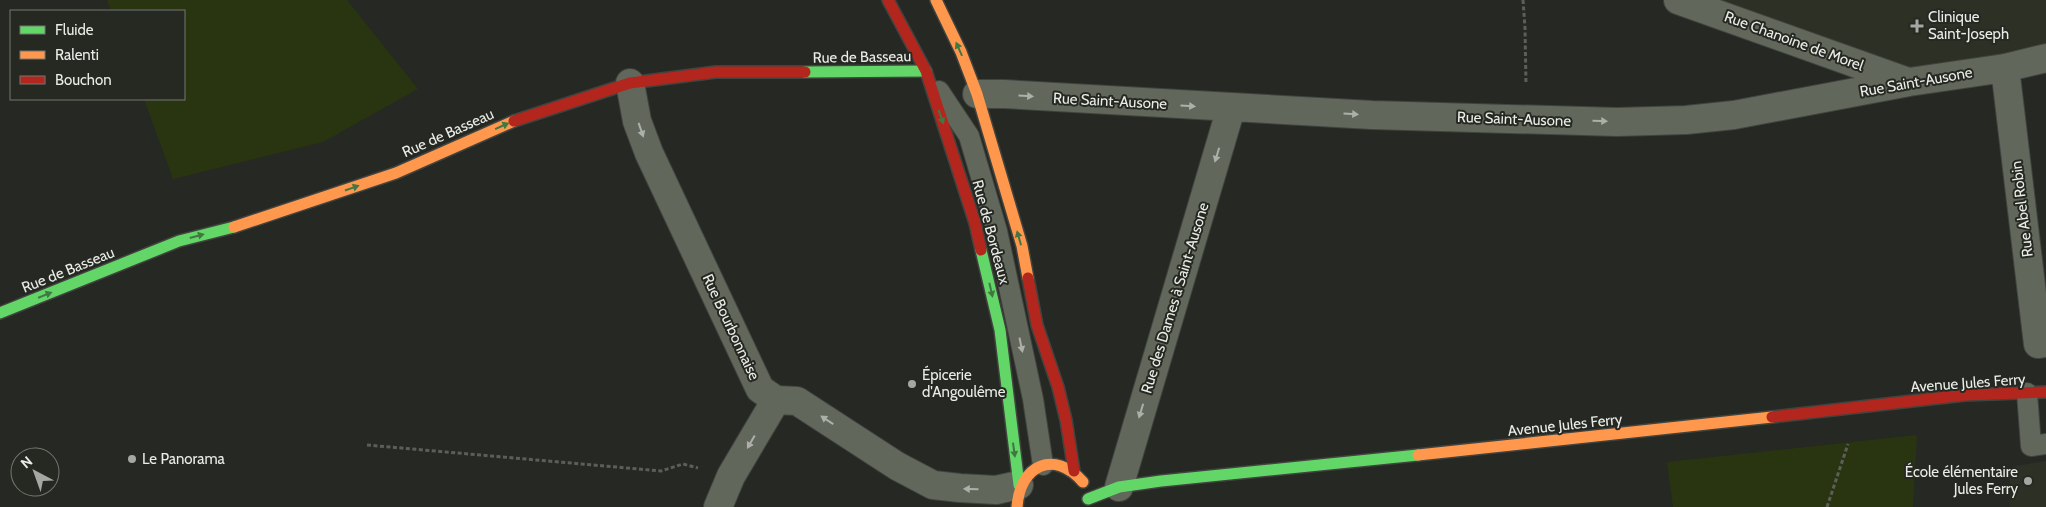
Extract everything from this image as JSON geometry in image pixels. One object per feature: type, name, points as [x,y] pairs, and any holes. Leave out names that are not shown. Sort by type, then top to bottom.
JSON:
[{"type":"street","name":"Rue de Bordeaux","points":[[888,0],[926,71],[975,223],[1000,330],[1018,496]]},
{"type":"street","name":"Rue de Bordeaux","points":[[936,0],[961,52],[978,94],[1022,246],[1037,325],[1058,387],[1066,420],[1074,471]]},
{"type":"street","name":"Rue Chanoine de Morel","points":[[1678,0],[1909,82]]},
{"type":"street","name":"Rue Saint-Ausone","points":[[978,94],[1372,115],[1617,122],[1686,120],[1734,115],[1909,82],[2006,68],[2046,58]]},
{"type":"street","name":"Rue Abel Robin","points":[[2006,68],[2038,344],[2046,343]]},
{"type":"street","name":"Rue de Basseau","points":[[0,313],[179,241],[252,222],[396,172],[526,116],[630,83],[716,72],[926,71]]},
{"type":"street","name":"Rue Bourbonnaise","points":[[630,83],[638,121],[649,153],[760,389],[776,400]]},
{"type":"street","name":"Rue des Dames à Saint-Ausone","points":[[1119,487],[1231,108]]},
{"type":"street","name":"Avenue Jules Ferry","points":[[1088,503],[1119,487],[1161,482],[1612,436],[1965,395],[2036,393]]},
{"type":"street","points":[[718,507],[731,476],[776,400],[797,401],[897,466],[933,485],[996,490],[1018,496],[1033,469],[1043,465],[1054,464],[1074,471],[1081,479],[1086,488],[1088,503]]},
{"type":"lane","points":[[926,71],[969,136],[997,231],[1033,399],[1043,465]]},
{"type":"lane","points":[[2036,393],[2031,446],[2046,444]]},
{"type":"path","points":[[1523,0],[1526,28],[1526,119]]},
{"type":"path","points":[[1827,507],[1848,443]]},
{"type":"path","points":[[367,445],[662,471],[683,464],[731,476]]},
{"type":"shaded area","name":"Clinique Saint-Joseph","points":[[1715,0],[2046,0],[2046,51],[1910,68]]},
{"type":"shaded area","name":"École élémentaire Jules Ferry","points":[[2046,461],[2046,507],[2010,507],[2010,467]]},
{"type":"green space","points":[[107,0],[347,0],[418,89],[323,142],[173,179],[144,100],[185,100],[185,10],[111,10]]},
{"type":"green space","points":[[1917,435],[1913,507],[1673,507],[1667,462]]},
{"type":"traffic: fast","points":[[805,72],[926,71]]},
{"type":"traffic: fast","points":[[0,313],[179,241],[234,227]]},
{"type":"traffic: fast","points":[[981,250],[1000,330],[1019,485]]},
{"type":"traffic: fast","points":[[1088,499],[1119,487],[1161,481],[1418,455]]},
{"type":"traffic: slow","points":[[936,0],[961,52],[977,94],[1022,246],[1028,278]]},
{"type":"traffic: slow","points":[[234,227],[396,173],[514,121]]},
{"type":"traffic: slow","points":[[1418,455],[1772,417]]},
{"type":"traffic: slow","points":[[1017,507],[1024,481],[1040,466],[1050,464],[1061,466],[1072,472],[1083,482]]},
{"type":"traffic: jam","points":[[888,0],[926,71],[975,223],[981,250]]},
{"type":"traffic: jam","points":[[514,121],[630,83],[716,72],[805,72]]},
{"type":"traffic: jam","points":[[1028,278],[1037,325],[1058,387],[1066,420],[1074,471]]},
{"type":"traffic: jam","points":[[1772,417],[1965,395],[2046,392]]},
{"type":"place","name":"Clinique Saint-Joseph","points":[[1917,26]]},
{"type":"place","name":"Épicerie d'Angoulême","points":[[912,384]]},
{"type":"place","name":"Le Panorama","points":[[132,459]]},
{"type":"place","name":"École élémentaire Jules Ferry","points":[[2028,481]]}]
